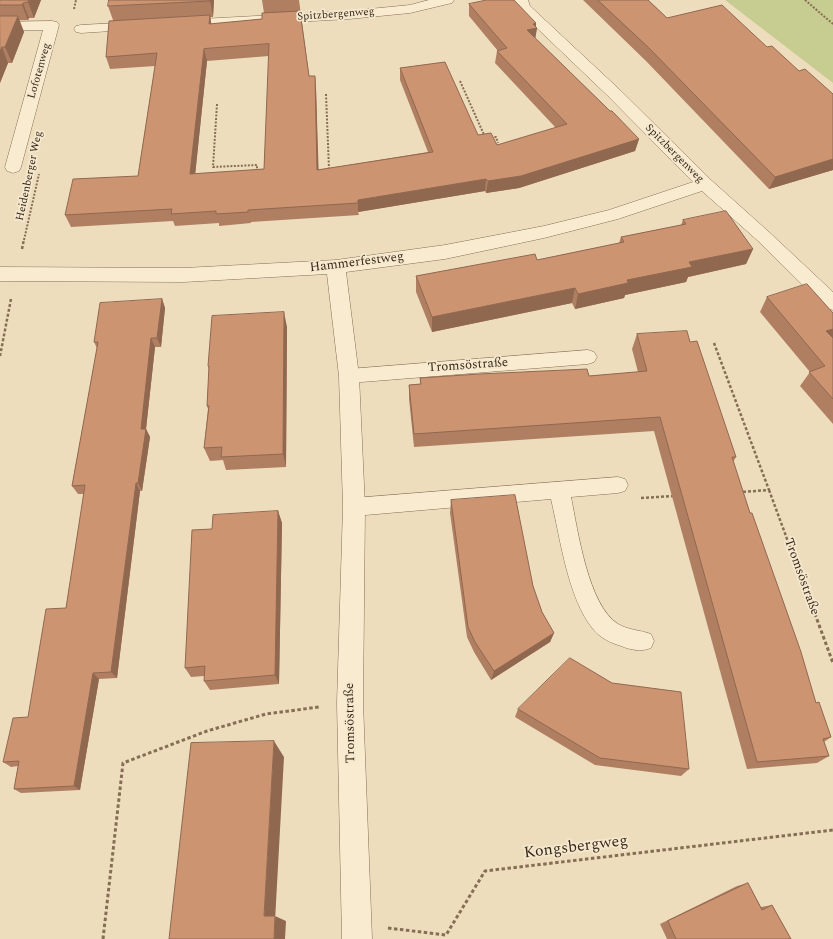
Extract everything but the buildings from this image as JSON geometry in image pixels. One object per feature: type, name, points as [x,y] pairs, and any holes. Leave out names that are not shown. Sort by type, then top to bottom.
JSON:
[{"type":"street","name":"Spitzbergenweg","points":[[167,24],[349,15],[410,9],[447,0]]},
{"type":"street","name":"Spitzbergenweg","points":[[521,0],[524,7],[705,184],[764,236],[833,303]]},
{"type":"street","name":"Lofotenweg","points":[[0,26],[52,25],[13,167]]},
{"type":"street","points":[[81,29],[152,25]]},
{"type":"street","name":"Hammerfestweg","points":[[8,275],[184,275],[336,268],[445,252],[544,232],[612,215],[705,184]]},
{"type":"street","name":"Tromsöstraße","points":[[336,268],[349,376],[354,507],[350,703],[356,932]]},
{"type":"lane","name":"Tromsöstraße","points":[[349,376],[588,357]]},
{"type":"lane","points":[[354,507],[618,485]]},
{"type":"lane","points":[[559,490],[582,587],[590,607],[600,623],[621,637],[643,641]]},
{"type":"path","points":[[74,14],[76,0]]},
{"type":"path","points":[[805,0],[833,24]]},
{"type":"path","points":[[460,81],[487,142]]},
{"type":"path","points":[[326,94],[329,169],[336,169]]},
{"type":"path","points":[[212,172],[217,104]]},
{"type":"path","points":[[486,138],[496,137],[498,143]]},
{"type":"path","points":[[213,167],[257,165],[256,174]]},
{"type":"path","name":"Heidenberger Weg","points":[[0,356],[8,275],[39,174]]},
{"type":"path","name":"Tromsöstraße","points":[[714,343],[833,663]]},
{"type":"path","points":[[618,485],[622,499],[676,496]]},
{"type":"path","points":[[738,492],[769,490]]},
{"type":"path","points":[[103,939],[108,914],[123,763],[207,731],[266,714],[350,703]]},
{"type":"path","name":"Kongsbergweg","points":[[356,932],[446,935],[485,871],[833,830]]},
{"type":"green space","points":[[725,0],[833,0],[833,83]]}]
